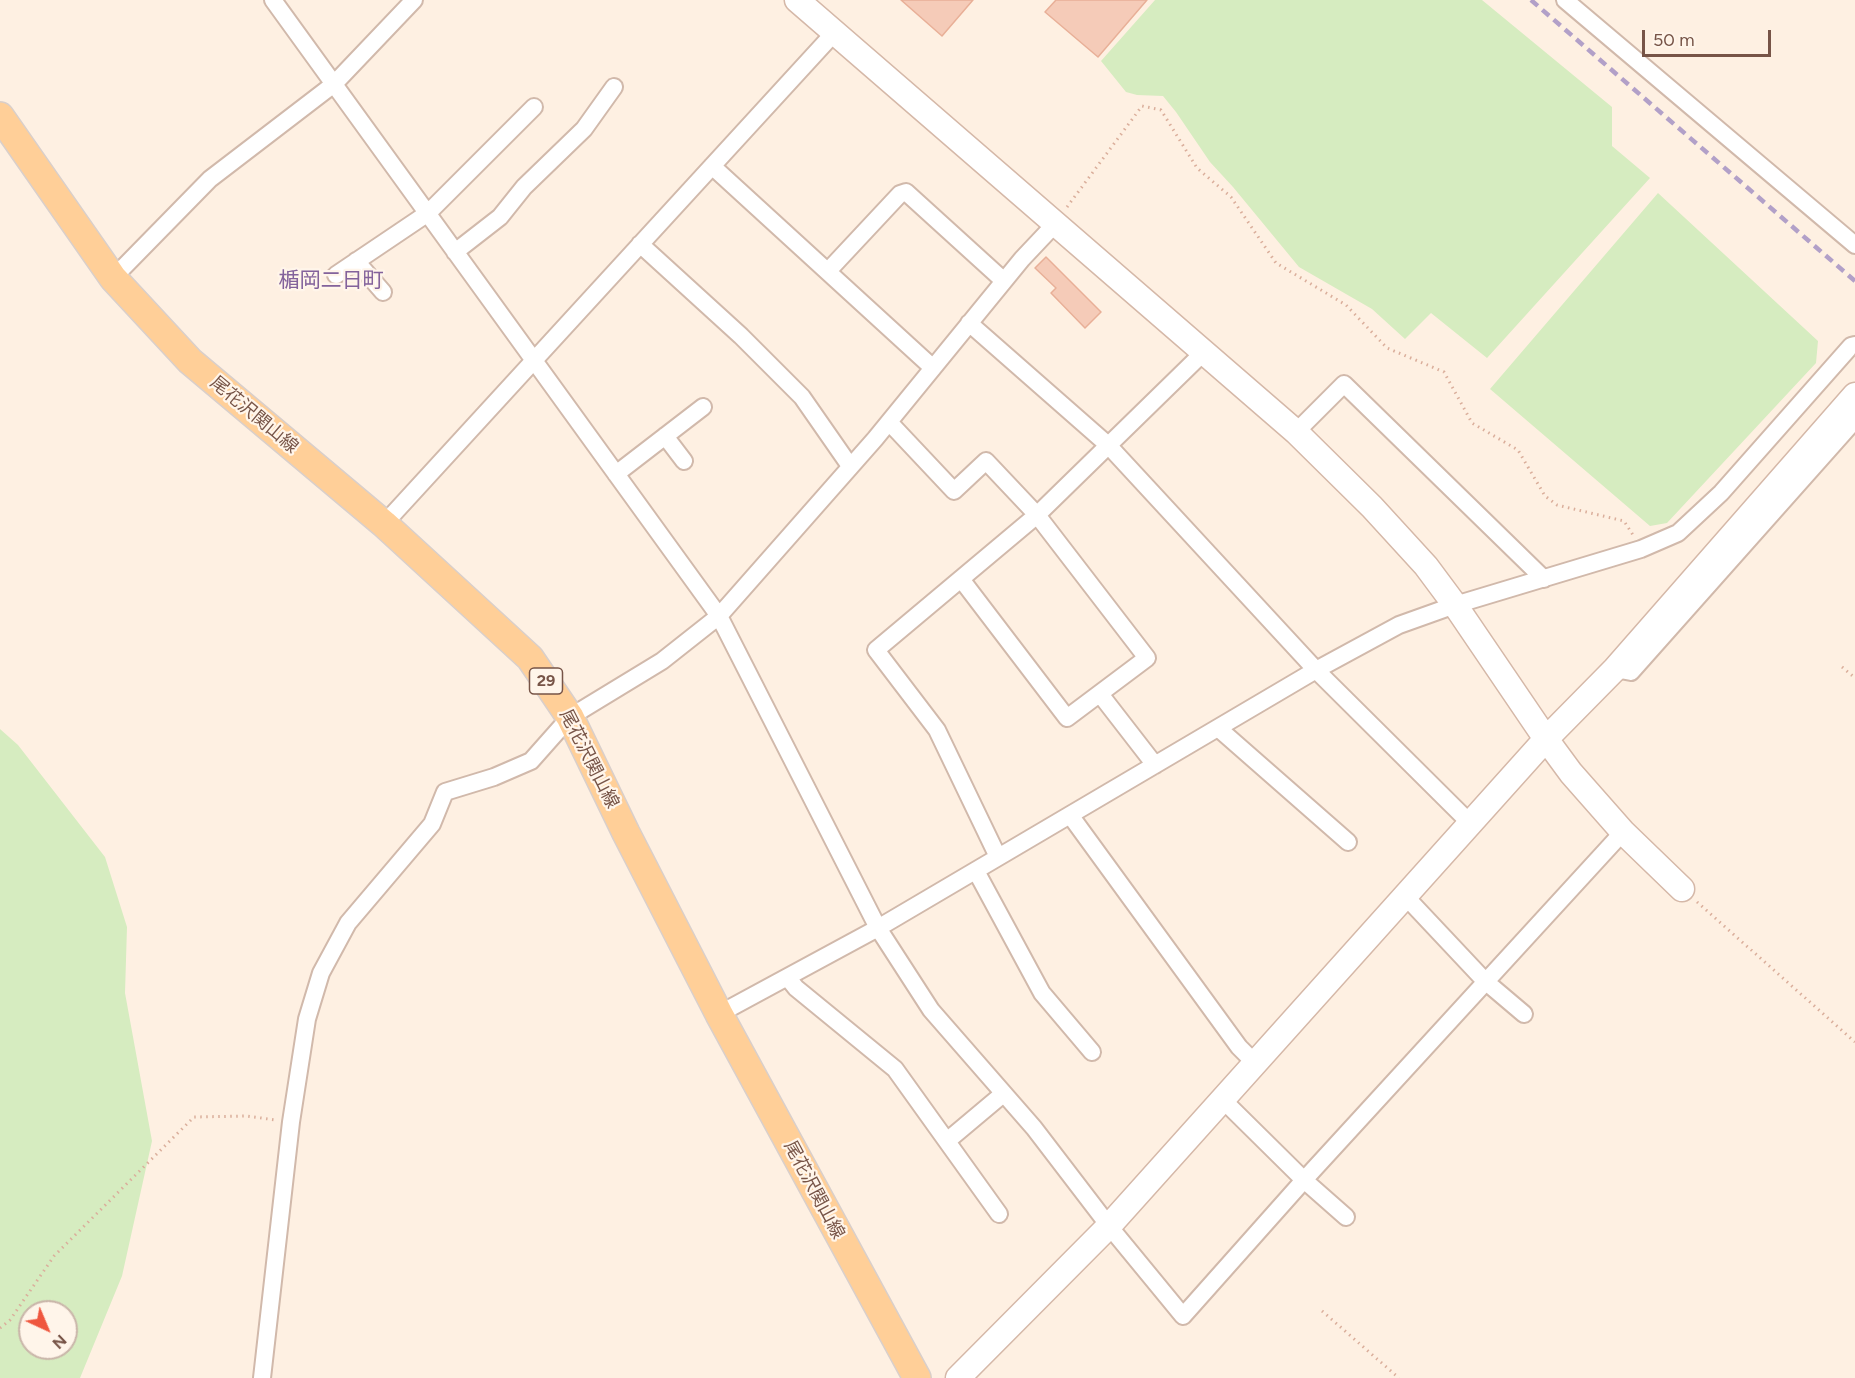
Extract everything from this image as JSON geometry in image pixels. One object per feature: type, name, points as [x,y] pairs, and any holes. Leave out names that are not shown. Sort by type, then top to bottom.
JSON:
[{"type":"main road","name":"尾花沢関山線","points":[[0,116],[112,278],[190,361],[384,524],[530,658],[570,717],[626,834],[719,1014],[916,1378]]},
{"type":"street","points":[[273,0],[719,616],[878,928],[931,1010],[1034,1128],[1109,1226],[1183,1316],[1304,1180],[1623,832]]},
{"type":"street","points":[[112,278],[210,179],[334,84],[414,0]]},
{"type":"street","points":[[797,0],[1296,432],[1426,566],[1571,773],[1623,832],[1682,889]]},
{"type":"street","points":[[1564,0],[1855,245]]},
{"type":"street","points":[[384,524],[835,32]]},
{"type":"street","points":[[455,252],[500,217],[524,187],[584,129],[614,87]]},
{"type":"street","points":[[336,275],[428,213],[534,107]]},
{"type":"street","points":[[712,166],[933,368]]},
{"type":"street","points":[[828,271],[900,194],[906,192],[1005,281]]},
{"type":"street","points":[[261,1378],[291,1122],[307,1019],[321,973],[348,922],[432,824],[445,792],[494,777],[531,761],[570,717],[662,661],[719,616],[889,422],[969,323],[1056,223]]},
{"type":"street","points":[[640,244],[741,336],[802,397],[850,466]]},
{"type":"street","points":[[356,261],[383,292]]},
{"type":"street","points":[[969,323],[1108,446],[1316,670],[1471,824]]},
{"type":"street","points":[[719,1014],[878,928],[1316,670],[1399,625],[1455,605],[1641,549],[1678,533],[1721,494],[1851,346],[1855,345]]},
{"type":"street","points":[[998,857],[937,730],[876,650],[1037,515],[1205,351]]},
{"type":"street","points":[[1296,432],[1344,384],[1544,579]]},
{"type":"street","points":[[958,1378],[1109,1226],[1406,897],[1545,739],[1615,669],[1855,395]]},
{"type":"street","points":[[616,474],[703,407]]},
{"type":"street","points":[[1615,669],[1631,672],[1855,420]]},
{"type":"street","points":[[889,422],[954,491],[986,461],[1037,515],[1147,658],[1067,718],[961,579]]},
{"type":"street","points":[[665,436],[684,461]]},
{"type":"street","points":[[1100,694],[1155,765]]},
{"type":"street","points":[[1218,728],[1348,842]]},
{"type":"street","points":[[1070,815],[1239,1047],[1256,1063]]},
{"type":"street","points":[[976,871],[1042,993],[1092,1052]]},
{"type":"street","points":[[1406,897],[1485,981],[1524,1014]]},
{"type":"street","points":[[788,978],[796,988],[895,1069],[999,1214]]},
{"type":"street","points":[[947,1141],[1003,1094]]},
{"type":"street","points":[[1222,1099],[1304,1180],[1346,1217]]},
{"type":"path","points":[[1056,223],[1142,106],[1161,110],[1197,168],[1231,197],[1276,263],[1346,305],[1387,348],[1444,372],[1472,423],[1518,450],[1545,496],[1557,505],[1624,520],[1641,549]]},
{"type":"path","points":[[1842,667],[1855,678]]},
{"type":"path","points":[[1682,889],[1855,1042]]},
{"type":"path","points":[[0,1328],[10,1320],[54,1256],[194,1116],[246,1116],[291,1122]]},
{"type":"path","points":[[1322,1311],[1399,1378]]},
{"type":"green space","points":[[1155,0],[1482,0],[1612,107],[1612,146],[1650,178],[1487,358],[1431,313],[1405,339],[1372,309],[1299,267],[1210,162],[1163,96],[1137,95],[1126,92],[1101,61]]},
{"type":"green space","points":[[1658,193],[1818,341],[1816,363],[1667,523],[1650,526],[1490,389]]},
{"type":"green space","points":[[0,729],[18,745],[105,857],[127,927],[125,993],[152,1141],[122,1276],[80,1378],[0,1378]]},
{"type":"building","points":[[901,0],[973,0],[942,36]]},
{"type":"building","points":[[1056,0],[1147,0],[1098,57],[1045,12]]},
{"type":"building","points":[[1046,257],[1101,312],[1085,328],[1051,293],[1056,288],[1035,268]]},
{"type":"railway","points":[[1531,0],[1855,281]]},
{"type":"district","name":"楯岡二日町","points":[[331,281]]}]
